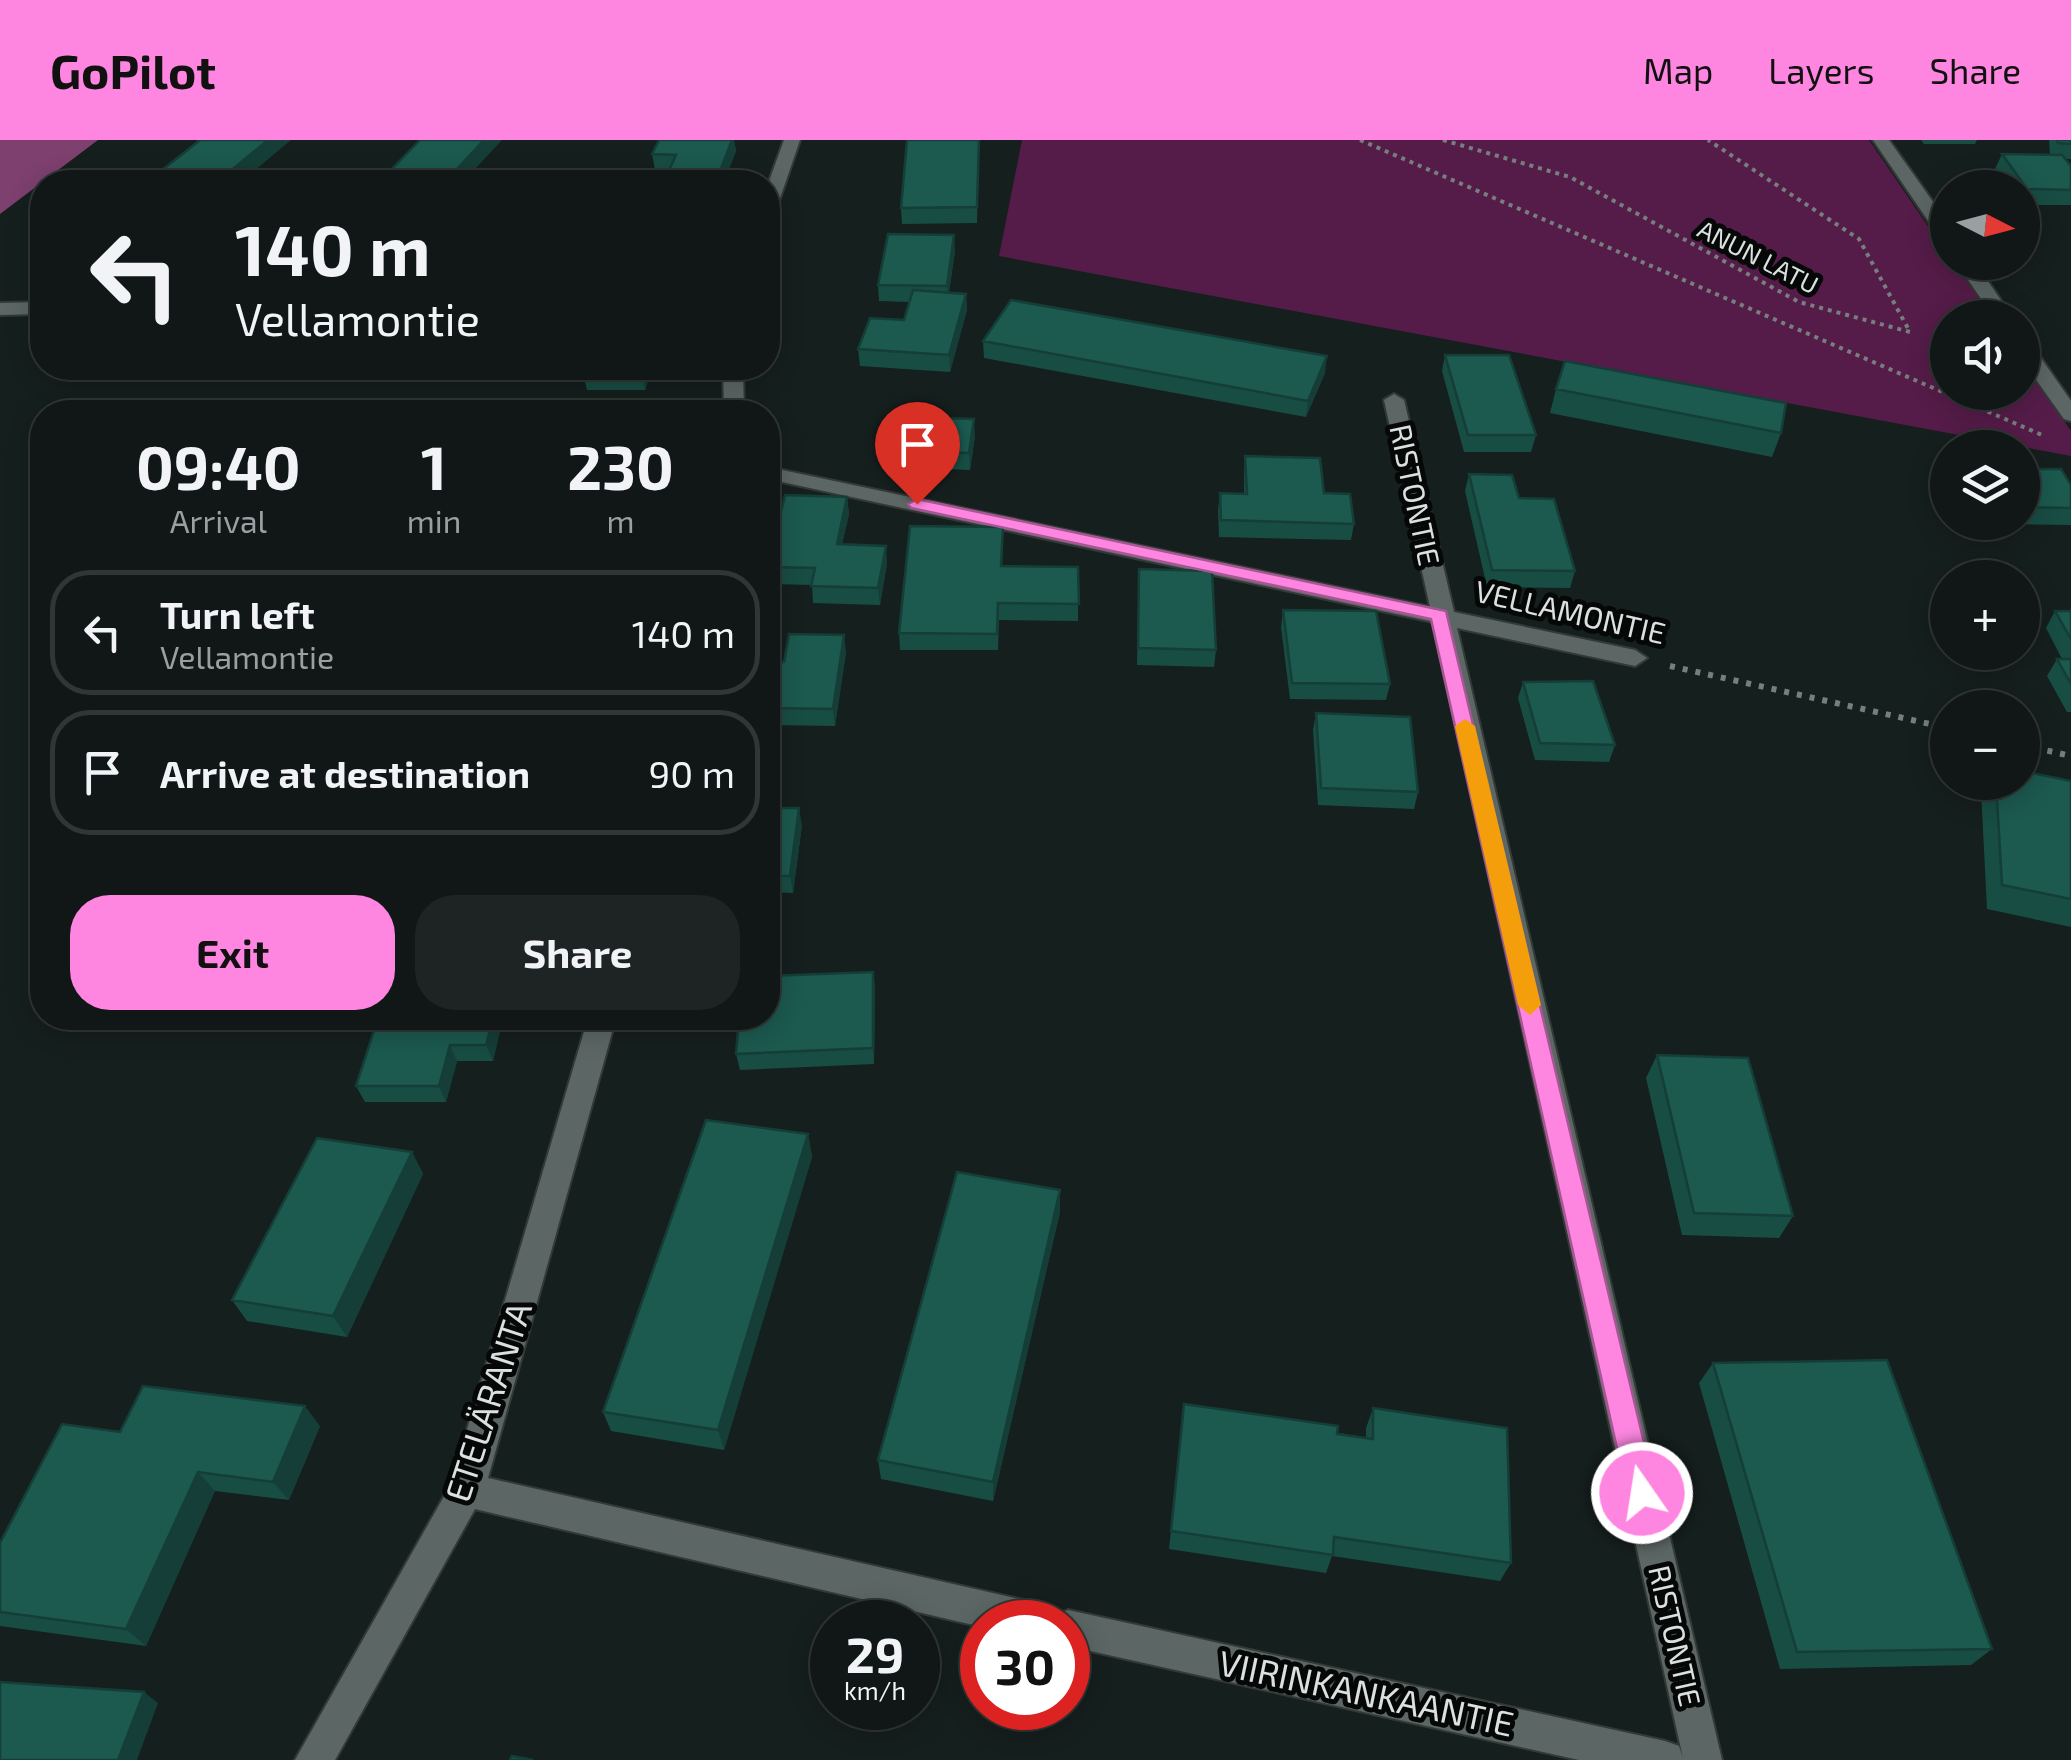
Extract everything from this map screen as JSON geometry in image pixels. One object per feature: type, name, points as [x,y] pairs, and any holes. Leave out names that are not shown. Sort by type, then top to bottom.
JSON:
[{"type":"street","points":[[780,174],[792,140]]},
{"type":"street","points":[[1881,140],[1930,210]]},
{"type":"street","points":[[3,309],[30,308]]},
{"type":"street","points":[[2040,371],[2071,415]]},
{"type":"street","name":"RISTONTIE","points":[[1394,400],[1703,1760]]},
{"type":"street","name":"VELLAMONTIE","points":[[780,476],[1634,658]]},
{"type":"street","name":"ETELÄRANTA","points":[[314,1760],[467,1490],[599,1030]]},
{"type":"street","points":[[467,1490],[960,1603]]},
{"type":"street","name":"VIIRINKANKAANTIE","points":[[1090,1633],[1664,1760]]},
{"type":"path","points":[[1360,140],[2052,439]]},
{"type":"path","name":"ANUN LATU","points":[[1443,140],[1570,177],[1799,302],[1910,332],[1859,239],[1708,140]]},
{"type":"path","name":"VELLAMONTIE","points":[[1634,658],[1930,724]]},
{"type":"path","points":[[2040,749],[2071,756]]},
{"type":"shaded area","points":[[0,140],[98,140],[58,170],[30,170],[30,191],[0,214]]},
{"type":"shaded area","points":[[1022,140],[1869,140],[1930,229],[1930,280],[1966,280],[1980,300],[1930,300],[1930,410],[2040,410],[2040,386],[2071,431],[2071,456],[2040,450],[2040,430],[1932,430],[999,256]]},
{"type":"building","points":[[200,140],[268,140],[232,170],[162,170]]},
{"type":"building","points":[[420,140],[484,140],[456,170],[391,170]]},
{"type":"building","points":[[659,140],[732,140],[720,170],[669,170],[676,155],[652,154]]},
{"type":"building","points":[[907,140],[979,140],[977,207],[901,208]]},
{"type":"building","points":[[2002,154],[2062,155],[2071,166],[2071,190],[2040,189],[2040,170],[2013,170]]},
{"type":"building","points":[[888,234],[954,235],[947,286],[878,285]]},
{"type":"building","points":[[913,290],[966,294],[949,355],[858,349],[870,318],[904,320]]},
{"type":"building","points":[[1011,300],[1327,356],[1308,401],[983,341]]},
{"type":"building","points":[[1445,355],[1509,355],[1536,435],[1468,435]]},
{"type":"building","points":[[1565,361],[1786,403],[1781,433],[1556,389]]},
{"type":"building","points":[[907,417],[974,419],[969,453],[899,451]]},
{"type":"building","points":[[1245,456],[1320,458],[1324,493],[1350,494],[1354,524],[1221,520],[1220,493],[1247,494]]},
{"type":"building","points":[[2040,469],[2061,469],[2071,485],[2071,508],[2040,507]]},
{"type":"building","points":[[1469,474],[1512,475],[1519,498],[1554,499],[1575,571],[1492,570]]},
{"type":"building","points":[[785,495],[847,497],[837,544],[886,546],[878,588],[811,586],[815,568],[780,567],[780,516]]},
{"type":"building","points":[[910,526],[1003,527],[1001,566],[1078,567],[1079,604],[998,603],[997,634],[899,633]]},
{"type":"building","points":[[1139,569],[1212,571],[1216,650],[1138,648]]},
{"type":"building","points":[[1283,610],[1376,611],[1390,684],[1292,683]]},
{"type":"building","points":[[2055,611],[2071,611],[2071,639]]},
{"type":"building","points":[[789,634],[844,635],[833,709],[780,708],[780,662],[784,662]]},
{"type":"building","points":[[2057,659],[2071,659],[2071,684]]},
{"type":"building","points":[[1593,681],[1615,745],[1540,743],[1523,682]]},
{"type":"building","points":[[1316,713],[1410,717],[1418,792],[1321,788]]},
{"type":"building","points":[[2040,775],[2071,781],[2071,899],[2002,885],[1997,800],[2040,800]]},
{"type":"building","points":[[780,808],[799,808],[790,876],[780,876]]},
{"type":"building","points":[[873,972],[873,1048],[736,1054],[738,1030],[780,1030],[780,976]]},
{"type":"building","points":[[374,1030],[490,1030],[486,1045],[450,1045],[439,1086],[356,1086]]},
{"type":"building","points":[[1657,1055],[1748,1058],[1793,1216],[1694,1213]]},
{"type":"building","points":[[706,1120],[808,1134],[718,1430],[603,1412]]},
{"type":"building","points":[[317,1138],[412,1152],[333,1316],[232,1300]]},
{"type":"building","points":[[957,1172],[1060,1190],[993,1482],[878,1460]]},
{"type":"building","points":[[1887,1360],[1992,1649],[1797,1652],[1713,1363]]},
{"type":"building","points":[[143,1386],[305,1406],[273,1482],[198,1472],[126,1629],[0,1612],[0,1543],[62,1424],[120,1432]]},
{"type":"building","points":[[1184,1404],[1338,1426],[1337,1434],[1373,1439],[1373,1408],[1507,1428],[1511,1563],[1334,1537],[1333,1555],[1171,1531]]},
{"type":"building","points":[[0,1682],[144,1692],[118,1760],[0,1760]]},
{"type":"slow traffic","points":[[1465,726],[1530,1005]]},
{"type":"route","points":[[917,504],[1440,615],[1642,1493]]}]
